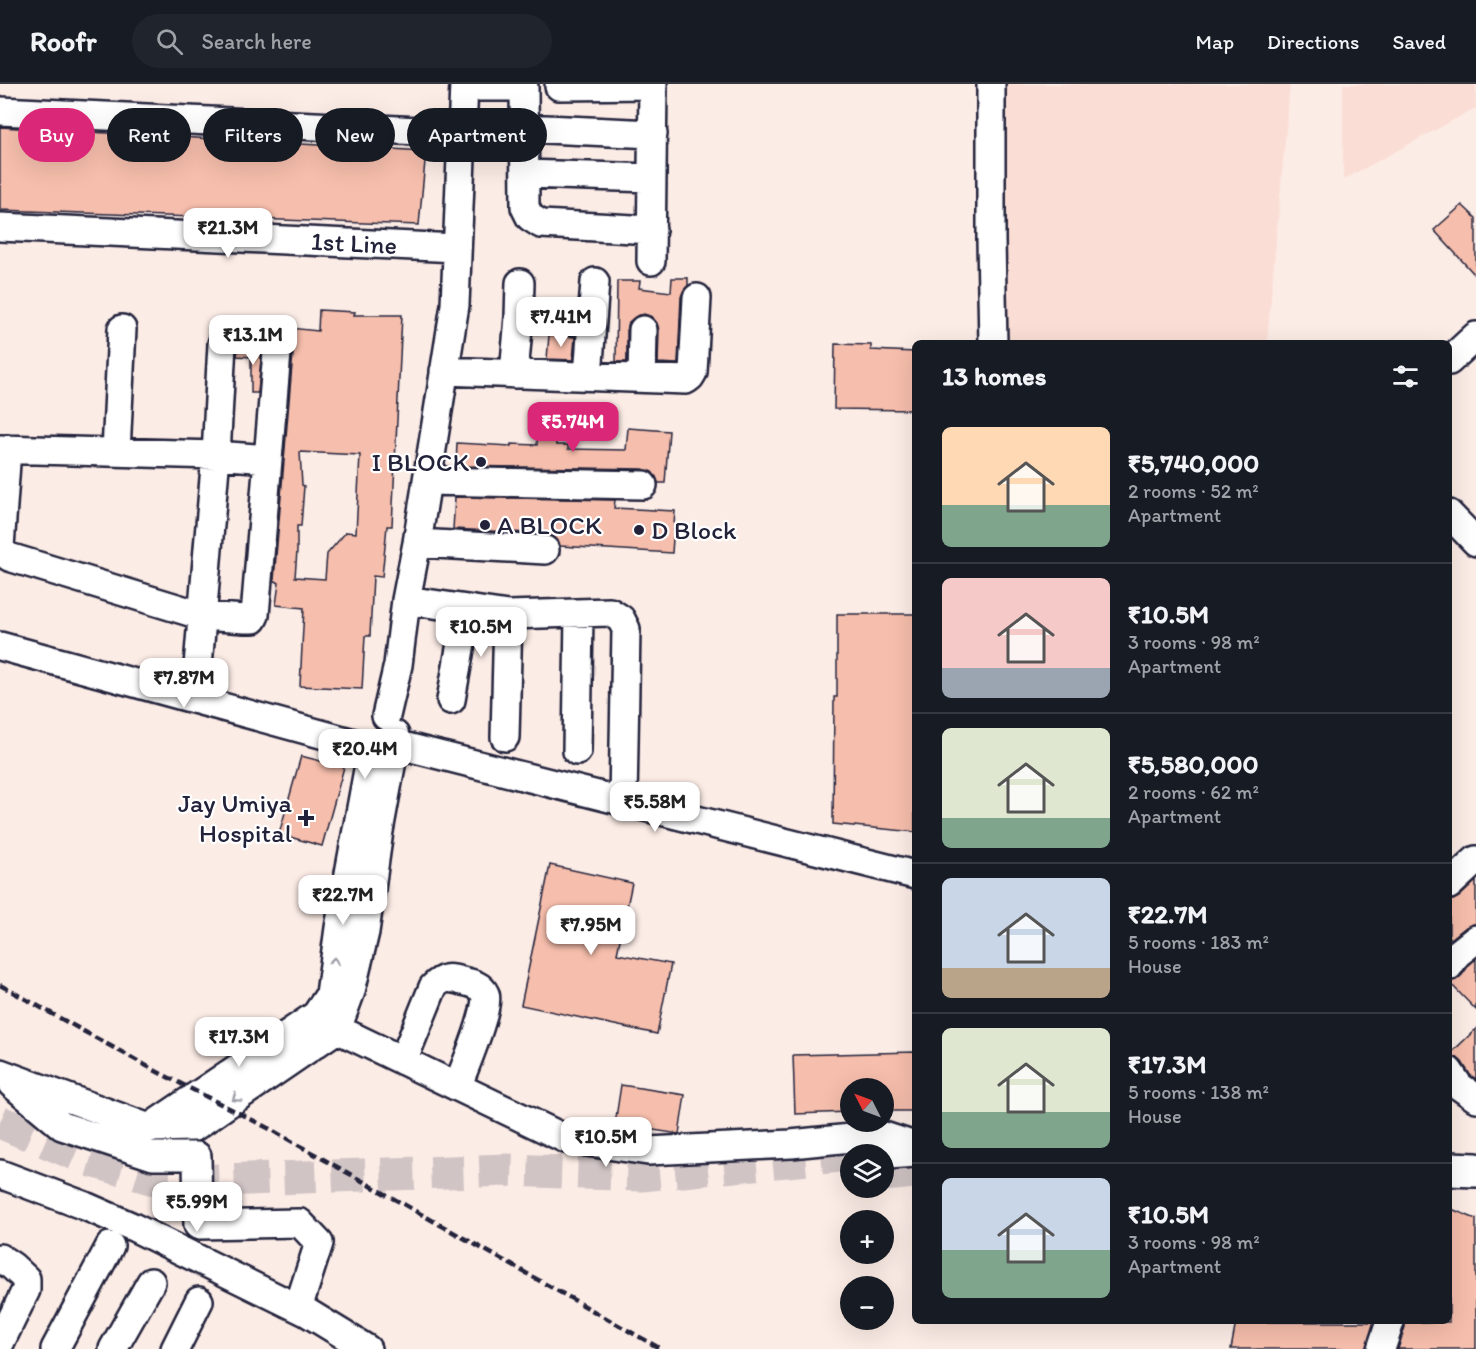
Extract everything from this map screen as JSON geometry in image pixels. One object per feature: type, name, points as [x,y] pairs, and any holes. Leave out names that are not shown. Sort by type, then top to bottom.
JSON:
[{"type":"main road","points":[[1452,1150],[1476,1150]]},
{"type":"main road","points":[[1452,1168],[1476,1170]]},
{"type":"street","points":[[559,86],[653,84],[651,261]]},
{"type":"street","points":[[975,84],[975,340]]},
{"type":"street","points":[[991,84],[993,340]]},
{"type":"street","points":[[463,108],[464,86],[524,86],[524,108]]},
{"type":"street","points":[[0,111],[407,130]]},
{"type":"street","points":[[547,129],[653,134]]},
{"type":"street","points":[[326,1022],[339,928],[388,739],[406,600],[455,305],[461,162]]},
{"type":"street","points":[[525,162],[525,207],[530,217],[541,224],[652,230]]},
{"type":"street","points":[[525,174],[652,178]]},
{"type":"street","name":"1st Line","points":[[0,227],[457,248]]},
{"type":"street","points":[[514,374],[520,282]]},
{"type":"street","points":[[588,376],[596,282]]},
{"type":"street","points":[[444,371],[686,380],[693,372],[697,298]]},
{"type":"street","points":[[519,317],[592,322]]},
{"type":"street","points":[[116,452],[122,329]]},
{"type":"street","points":[[642,378],[644,330]]},
{"type":"street","points":[[196,689],[203,616],[216,455],[222,344],[225,337],[233,333],[272,332],[276,335],[278,340],[256,603],[253,619],[203,616],[9,557],[0,547],[3,449],[216,455],[268,459]]},
{"type":"street","points":[[1452,358],[1476,336]]},
{"type":"street","points":[[427,481],[644,485]]},
{"type":"street","points":[[1452,517],[1476,542]]},
{"type":"street","points":[[417,543],[545,549]]},
{"type":"street","points":[[406,600],[508,615],[610,612],[621,619],[626,629],[623,802]]},
{"type":"street","points":[[451,700],[466,609]]},
{"type":"street","points":[[577,751],[579,613]]},
{"type":"street","points":[[505,737],[508,615]]},
{"type":"street","points":[[0,624],[4,628],[114,665],[196,689],[623,802],[912,873]]},
{"type":"street","points":[[0,646],[388,739]]},
{"type":"street","points":[[1452,863],[1476,841]]},
{"type":"street","points":[[1452,882],[1476,860]]},
{"type":"street","points":[[1452,962],[1457,954],[1476,939]]},
{"type":"street","points":[[403,1061],[433,987],[445,978],[475,984],[486,995],[487,1001],[457,1087]]},
{"type":"street","points":[[326,1022],[566,1139],[648,1151],[791,1144],[881,1135],[906,1149]]},
{"type":"street","points":[[0,1074],[149,1128],[326,1022]]},
{"type":"street","points":[[0,1074],[62,1126],[153,1156],[197,1156],[198,1225],[300,1223],[319,1243],[298,1308]]},
{"type":"street","points":[[1452,1075],[1460,1086],[1476,1098]]},
{"type":"street","points":[[0,1174],[134,1227],[308,1312],[367,1349]]},
{"type":"street","points":[[55,1349],[110,1246]]},
{"type":"street","points":[[0,1258],[26,1279],[26,1290],[0,1343]]},
{"type":"street","points":[[113,1349],[151,1282]]},
{"type":"street","points":[[175,1349],[199,1301]]},
{"type":"street","points":[[1381,1349],[1389,1324]]},
{"type":"shaded area","points":[[996,84],[1290,84],[1267,340],[995,340]]},
{"type":"shaded area","points":[[1343,84],[1476,84],[1476,108],[1343,180]]},
{"type":"building","points":[[0,127],[18,128],[18,162],[95,162],[95,132],[107,133],[107,162],[191,162],[191,138],[203,138],[203,162],[303,162],[303,144],[315,145],[315,162],[395,162],[395,149],[407,150],[407,162],[425,162],[419,225],[0,210]]},
{"type":"building","points":[[1462,205],[1476,218],[1476,276],[1434,230]]},
{"type":"building","points":[[672,278],[688,278],[688,286],[681,297],[678,364],[658,363],[659,330],[657,323],[652,317],[644,314],[629,322],[627,362],[616,362],[617,281],[640,281],[639,288],[671,292]]},
{"type":"building","points":[[319,310],[355,312],[354,315],[402,315],[392,526],[387,526],[382,577],[373,576],[370,636],[365,636],[362,689],[300,686],[304,608],[276,605],[279,583],[274,580],[294,341],[290,328],[318,331]],"holes":[[[300,452],[360,455],[356,533],[346,532],[327,554],[325,579],[295,577],[297,526],[301,526],[304,486],[302,485]]]},
{"type":"building","points":[[549,335],[575,337],[573,360],[547,359]]},
{"type":"building","points":[[835,344],[871,345],[871,350],[912,352],[912,410],[834,409]]},
{"type":"building","points":[[262,348],[258,393],[251,393],[251,357],[237,356],[238,349]]},
{"type":"building","points":[[538,421],[557,423],[556,445],[568,445],[568,449],[626,450],[628,428],[669,431],[665,483],[658,483],[652,472],[643,469],[456,466],[457,443],[537,445]]},
{"type":"building","points":[[455,497],[615,500],[614,508],[675,511],[672,553],[560,546],[554,537],[546,534],[453,529]]},
{"type":"building","points":[[837,614],[912,614],[912,832],[833,824],[834,697],[837,697]]},
{"type":"building","points":[[301,756],[344,767],[322,846],[279,834]]},
{"type":"building","points":[[550,865],[632,883],[617,954],[671,964],[657,1034],[521,1005]]},
{"type":"building","points":[[1476,881],[1476,924],[1466,927],[1452,938],[1452,900],[1459,897]]},
{"type":"building","points":[[1476,959],[1476,1010],[1452,985],[1452,981],[1462,975]]},
{"type":"building","points":[[1476,1029],[1476,1079],[1470,1075],[1462,1062],[1452,1056],[1452,1052]]},
{"type":"building","points":[[912,1052],[912,1111],[894,1111],[894,1078],[840,1078],[840,1112],[795,1114],[793,1055]]},
{"type":"building","points":[[621,1085],[685,1095],[679,1134],[615,1124]]},
{"type":"building","points":[[1452,1209],[1476,1219],[1476,1349],[1398,1349],[1405,1324],[1452,1324]]},
{"type":"building","points":[[1236,1324],[1373,1324],[1366,1349],[1231,1349]]},
{"type":"tunnel","points":[[0,1122],[89,1160],[150,1178],[190,1181],[506,1170],[641,1175],[840,1156]]},
{"type":"tunnel","points":[[894,1174],[912,1172]]},
{"type":"railway","points":[[0,985],[154,1070],[268,1128],[661,1349]]},
{"type":"place","name":"I BLOCK","points":[[481,462]]},
{"type":"place","name":"A BLOCK","points":[[485,525]]},
{"type":"place","name":"D Block","points":[[639,530]]},
{"type":"place","name":"Jay Umiya Hospital","points":[[306,818]]}]
